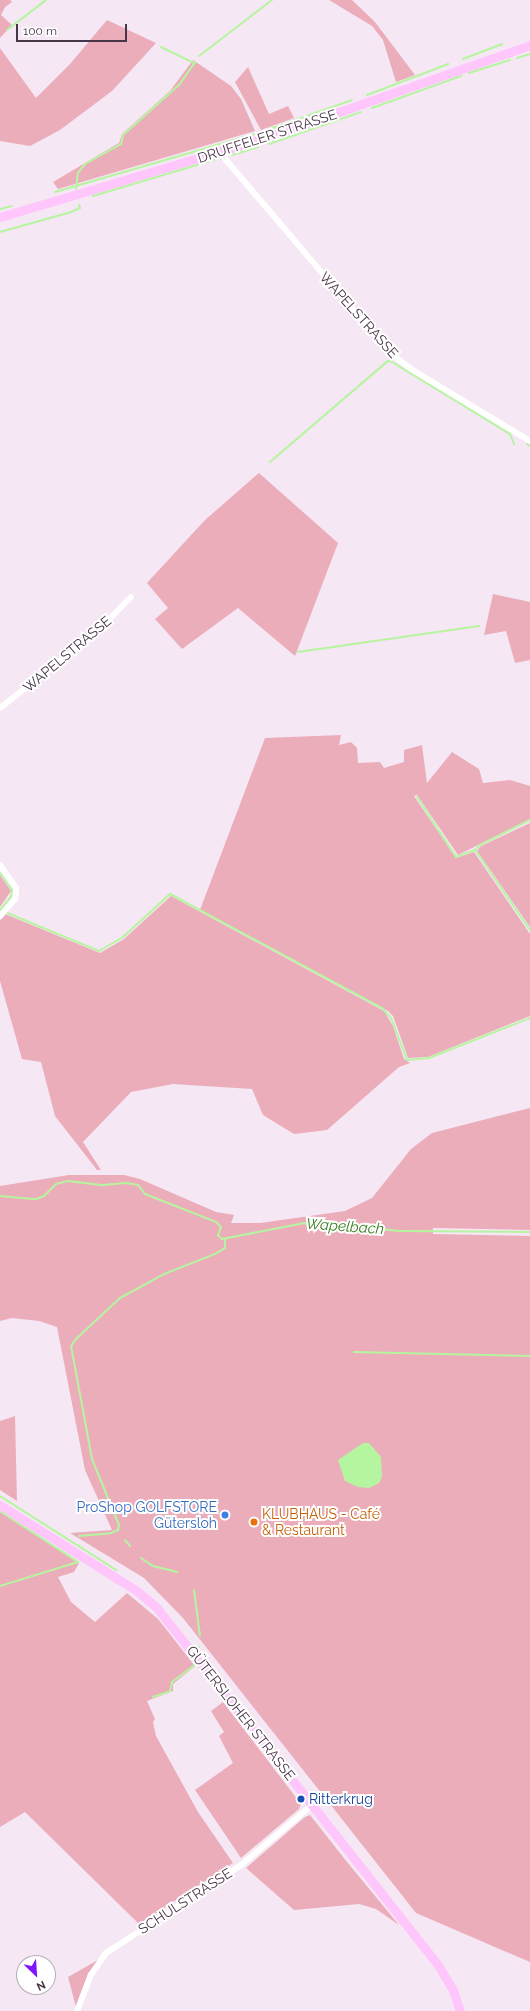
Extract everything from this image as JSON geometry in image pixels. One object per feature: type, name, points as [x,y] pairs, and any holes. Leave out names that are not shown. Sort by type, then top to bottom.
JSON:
[{"type":"main road","name":"DRUFFELER STRASSE","points":[[0,216],[222,151],[530,45]]},
{"type":"main road","name":"GÜTERSLOHER STRASSE","points":[[0,1505],[137,1592],[157,1608],[438,1965],[453,1990],[460,2011]]},
{"type":"street","name":"WAPELSTRASSE","points":[[222,151],[226,160],[390,353],[411,369],[530,441]]},
{"type":"street","name":"WAPELSTRASSE","points":[[0,708],[96,633],[131,597]]},
{"type":"street","points":[[0,866],[16,892],[15,898],[0,916]]},
{"type":"street","name":"SCHULSTRASSE","points":[[78,2011],[91,1975],[106,1953],[240,1866],[312,1805]]},
{"type":"shaded area","points":[[0,0],[10,0],[12,2],[5,7],[1,15],[12,25],[0,38]]},
{"type":"shaded area","points":[[329,0],[352,0],[375,22],[415,75],[396,82],[383,40],[372,26]]},
{"type":"shaded area","points":[[107,20],[156,43],[112,91],[60,130],[30,146],[0,141],[0,48],[36,98],[70,64]]},
{"type":"shaded area","points":[[193,60],[231,86],[241,99],[255,131],[58,189],[53,182],[119,143],[122,134],[170,91]]},
{"type":"shaded area","points":[[248,67],[269,114],[288,106],[294,118],[261,130],[235,82]]},
{"type":"shaded area","points":[[259,473],[338,543],[295,656],[238,608],[182,649],[155,619],[168,608],[147,583],[205,520]]},
{"type":"shaded area","points":[[493,594],[530,602],[530,660],[515,663],[506,631],[484,635]]},
{"type":"shaded area","points":[[341,735],[339,745],[351,742],[357,748],[358,763],[380,762],[384,768],[404,762],[404,750],[422,745],[427,783],[452,752],[479,769],[483,783],[510,780],[530,786],[530,819],[458,855],[417,795],[414,796],[456,858],[474,852],[530,934],[530,1016],[428,1057],[408,1058],[393,1016],[388,1011],[200,910],[265,738]]},
{"type":"shaded area","points":[[530,823],[530,927],[477,851],[481,846]]},
{"type":"shaded area","points":[[0,875],[11,891],[0,907]]},
{"type":"shaded area","points":[[171,896],[384,1011],[393,1026],[404,1059],[410,1063],[399,1067],[327,1130],[294,1134],[263,1115],[252,1089],[173,1084],[131,1092],[83,1142],[101,1170],[97,1170],[55,1116],[41,1062],[22,1059],[0,981],[0,920],[5,914],[100,953],[124,939]]},
{"type":"shaded area","points":[[530,1108],[530,1230],[433,1228],[433,1234],[530,1236],[530,1962],[416,1913],[183,1618],[144,1578],[70,1533],[112,1530],[85,1470],[57,1327],[39,1321],[12,1318],[0,1321],[0,1186],[69,1175],[124,1175],[140,1179],[216,1212],[234,1215],[231,1223],[260,1223],[345,1211],[372,1198],[411,1149],[432,1133]]},
{"type":"shaded area","points":[[15,1416],[17,1501],[0,1490],[0,1421]]},
{"type":"shaded area","points":[[363,1443],[369,1443],[381,1457],[382,1477],[379,1483],[369,1488],[358,1487],[345,1481],[338,1460]]},
{"type":"shaded area","points":[[0,1512],[79,1563],[74,1572],[58,1577],[71,1602],[95,1622],[127,1593],[158,1619],[195,1666],[173,1684],[173,1691],[147,1701],[155,1719],[153,1722],[156,1736],[198,1812],[233,1863],[139,1924],[25,1812],[0,1827]]},
{"type":"shaded area","points":[[223,1702],[301,1804],[299,1809],[241,1858],[195,1790],[233,1763],[219,1736],[224,1732],[211,1711]]},
{"type":"shaded area","points":[[310,1815],[399,1925],[376,1909],[359,1904],[294,1910],[246,1868],[305,1817]]},
{"type":"shaded area","points":[[98,1960],[88,1974],[76,2007],[68,1977]]},
{"type":"waterway","points":[[7,30],[46,0]]},
{"type":"waterway","points":[[199,56],[272,0]]},
{"type":"waterway","points":[[463,59],[502,44]]},
{"type":"waterway","points":[[161,47],[194,63]]},
{"type":"waterway","points":[[517,58],[530,54]]},
{"type":"waterway","points":[[469,73],[510,60]]},
{"type":"waterway","points":[[76,189],[78,173],[85,164],[121,144],[123,135],[179,85],[195,62]]},
{"type":"waterway","points":[[367,95],[448,64]]},
{"type":"waterway","points":[[372,108],[461,76]]},
{"type":"waterway","points":[[264,131],[352,100]]},
{"type":"waterway","points":[[269,144],[361,112]]},
{"type":"waterway","points":[[55,192],[254,134]]},
{"type":"waterway","points":[[232,155],[258,147]]},
{"type":"waterway","points":[[93,196],[217,159]]},
{"type":"waterway","points":[[0,232],[71,212],[80,208],[79,205]]},
{"type":"waterway","points":[[0,209],[12,206]]},
{"type":"waterway","points":[[270,462],[388,361],[510,434],[514,444]]},
{"type":"waterway","points":[[298,652],[479,626]]},
{"type":"waterway","points":[[417,797],[456,857],[475,850]]},
{"type":"waterway","points":[[530,820],[480,845],[475,850],[530,930]]},
{"type":"waterway","points":[[0,873],[12,890],[11,897],[0,910]]},
{"type":"waterway","points":[[7,913],[99,951],[123,937],[170,894],[382,1008],[391,1018],[407,1060],[429,1058],[530,1018]]},
{"type":"waterway","name":"Wapelbach","points":[[0,1196],[36,1199],[44,1196],[56,1184],[68,1181],[103,1185],[126,1183],[138,1185],[145,1194],[216,1222],[221,1227],[218,1235],[222,1239],[304,1223],[314,1228],[355,1226],[399,1231],[530,1232]]},
{"type":"waterway","points":[[79,1536],[111,1533],[118,1530],[119,1525],[92,1459],[71,1346],[76,1339],[120,1298],[164,1274],[215,1254],[225,1248],[225,1239]]},
{"type":"waterway","points":[[354,1352],[530,1356]]},
{"type":"waterway","points":[[0,1496],[116,1570]]},
{"type":"waterway","points":[[0,1511],[78,1562],[0,1586]]},
{"type":"waterway","points":[[125,1540],[130,1546]]},
{"type":"waterway","points":[[141,1558],[153,1566],[177,1572]]},
{"type":"waterway","points":[[194,1590],[200,1636]]},
{"type":"waterway","points":[[153,1697],[170,1691],[172,1682],[196,1664]]},
{"type":"place","name":"ProShop GOLFSTORE Gütersloh","points":[[225,1515]]},
{"type":"place","name":"KLUBHAUS - Café & Restaurant","points":[[254,1522]]},
{"type":"place","name":"Ritterkrug","points":[[301,1799]]}]
